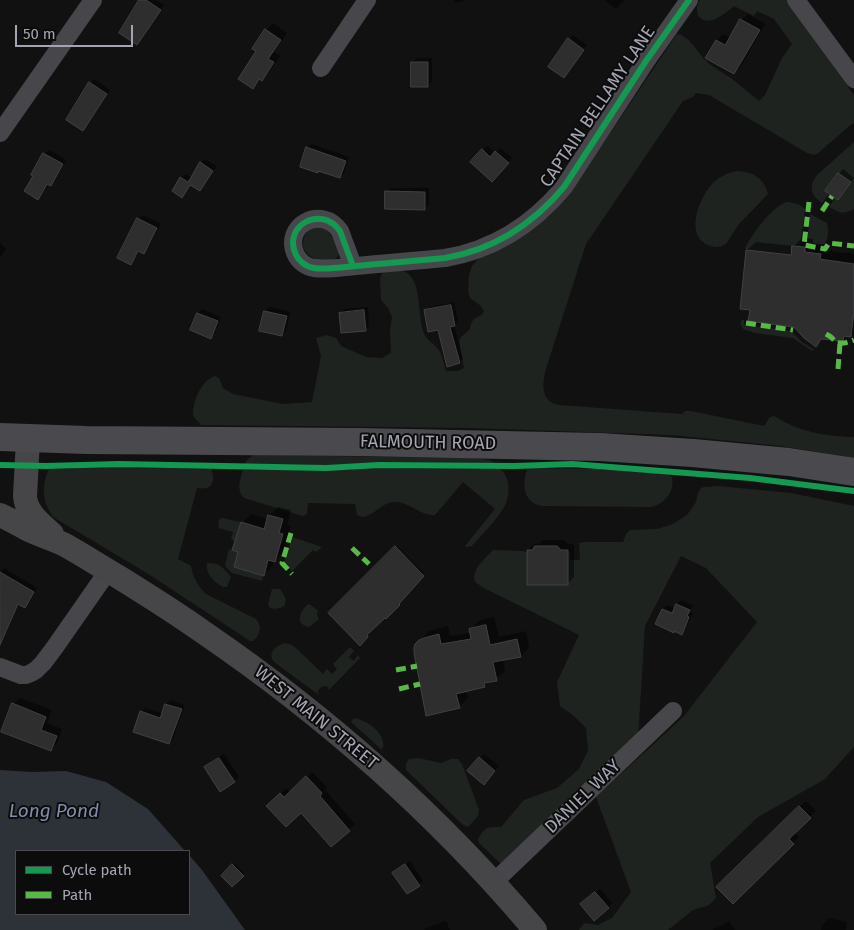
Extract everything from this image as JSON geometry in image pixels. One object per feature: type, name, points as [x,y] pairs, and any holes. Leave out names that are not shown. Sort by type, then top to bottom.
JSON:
[{"type":"main road","name":"FALMOUTH ROAD","points":[[0,437],[28,439],[360,442],[600,447],[788,462],[854,472]]},
{"type":"main road","name":"WEST MAIN STREET","points":[[28,439],[26,504],[30,513],[65,545]]},
{"type":"main road","name":"WEST MAIN STREET","points":[[1,514],[29,530],[65,545],[108,570],[181,616],[249,663],[381,771],[435,823],[535,930]]},
{"type":"street","points":[[0,133],[93,0]]},
{"type":"street","points":[[322,68],[368,0]]},
{"type":"street","name":"CAPTAIN BELLAMY LANE","points":[[353,266],[457,256],[498,241],[514,233],[528,222],[554,200],[564,187],[646,61],[689,0]]},
{"type":"street","points":[[796,0],[854,79]]},
{"type":"street","points":[[0,667],[21,675],[26,675],[36,670],[55,647],[108,570]]},
{"type":"street","name":"DANIEL WAY","points":[[493,883],[673,712]]},
{"type":"shaded area","points":[[700,0],[787,0],[854,95],[854,122],[814,155],[807,153],[709,95],[696,93],[693,97],[683,101],[586,244],[545,372],[544,393],[549,401],[559,405],[682,414],[685,411],[691,411],[764,426],[770,417],[774,416],[793,426],[812,432],[854,437],[854,458],[781,446],[671,435],[469,428],[201,425],[193,416],[194,405],[201,387],[215,376],[219,378],[223,388],[233,394],[283,404],[312,402],[321,356],[316,338],[327,335],[336,338],[341,346],[366,357],[382,358],[391,353],[390,331],[392,317],[388,308],[381,300],[380,278],[383,272],[396,270],[406,272],[412,278],[416,287],[424,334],[439,351],[446,371],[458,371],[464,368],[459,342],[461,337],[470,329],[473,320],[482,315],[484,311],[481,306],[470,298],[468,291],[469,275],[472,266],[477,260],[493,251],[571,191],[677,34],[686,38],[710,65],[731,78],[759,101],[765,95],[782,58],[792,44],[774,19],[757,11],[754,16],[734,6],[716,19],[704,20],[697,12]]},
{"type":"shaded area","points":[[854,142],[854,209],[847,212],[836,211],[829,207],[835,198],[838,200],[851,182],[837,173],[825,190],[829,194],[822,203],[813,194],[812,183],[817,175]]},
{"type":"shaded area","points":[[737,171],[753,174],[764,184],[768,194],[739,224],[726,244],[719,247],[711,246],[702,242],[698,235],[696,217],[699,207],[708,189],[718,178]]},
{"type":"shaded area","points":[[786,202],[791,202],[805,209],[800,247],[792,246],[791,255],[746,250],[746,246],[763,221]]},
{"type":"shaded area","points":[[810,214],[827,223],[828,235],[824,246],[807,244]]},
{"type":"shaded area","points":[[312,227],[324,227],[331,236],[339,251],[336,258],[326,261],[308,255],[303,244],[307,232]]},
{"type":"shaded area","points":[[744,320],[744,325],[791,331],[802,342],[815,350],[812,351],[793,338],[755,333],[743,329],[740,323]]},
{"type":"shaded area","points":[[253,455],[472,458],[489,460],[495,463],[245,464]]},
{"type":"shaded area","points":[[90,466],[211,469],[213,477],[211,485],[205,488],[197,488],[178,559],[191,566],[196,581],[206,594],[256,619],[260,631],[253,641],[250,641],[150,575],[53,517],[47,506],[44,494],[46,475],[49,469]]},
{"type":"shaded area","points":[[369,468],[500,469],[508,482],[509,488],[506,504],[472,546],[467,547],[465,546],[495,509],[463,482],[435,515],[425,514],[406,504],[395,502],[386,504],[363,517],[357,515],[355,504],[308,503],[307,514],[303,516],[244,498],[239,488],[243,470],[344,470]]},
{"type":"shaded area","points":[[528,468],[598,469],[666,473],[672,477],[672,488],[664,500],[651,507],[542,506],[531,501],[525,492],[524,486]]},
{"type":"shaded area","points":[[718,486],[791,493],[854,506],[854,747],[825,779],[758,817],[710,863],[716,898],[709,905],[693,910],[668,930],[579,930],[584,923],[598,925],[612,918],[631,892],[596,797],[684,716],[757,622],[706,568],[681,556],[645,626],[638,738],[505,863],[501,864],[479,843],[478,839],[485,829],[501,827],[524,800],[557,788],[579,769],[588,751],[586,728],[560,706],[557,682],[579,635],[484,588],[475,582],[475,573],[480,564],[493,550],[522,551],[527,552],[527,585],[568,585],[568,552],[570,552],[571,560],[580,560],[579,543],[623,542],[630,530],[657,529],[673,524],[687,515],[696,502],[701,488]]},
{"type":"shaded area","points":[[222,518],[241,522],[235,541],[231,539],[233,532],[219,528],[219,520]]},
{"type":"shaded area","points":[[292,537],[322,547],[316,552],[313,550],[292,571],[284,563]]},
{"type":"shaded area","points":[[229,549],[238,552],[234,567],[263,576],[262,581],[232,573],[225,566]]},
{"type":"shaded area","points":[[207,563],[218,565],[231,577],[227,587],[223,587],[213,580],[207,571]]},
{"type":"shaded area","points":[[272,589],[280,589],[286,599],[284,606],[276,609],[269,607]]},
{"type":"shaded area","points":[[308,604],[318,611],[319,619],[309,627],[301,623],[300,620],[303,610]]},
{"type":"shaded area","points":[[285,643],[296,648],[323,674],[327,669],[332,674],[337,669],[333,664],[350,647],[354,651],[349,657],[354,661],[358,655],[360,658],[329,690],[328,687],[324,686],[320,688],[318,691],[319,695],[274,662],[272,652],[278,646]]},
{"type":"shaded area","points":[[354,718],[376,729],[382,739],[382,750],[351,722]]},
{"type":"shaded area","points":[[418,758],[441,763],[451,759],[458,759],[462,764],[479,810],[478,816],[468,827],[462,824],[406,770],[406,764],[409,759]]},
{"type":"water","name":"Long Pond","points":[[0,770],[31,772],[66,771],[106,782],[148,809],[184,850],[15,850],[15,915],[190,915],[190,856],[245,930],[0,930]]},
{"type":"building","points":[[139,0],[146,0],[161,10],[137,45],[119,33]]},
{"type":"building","points":[[740,19],[760,30],[734,74],[705,58],[716,40],[725,45]]},
{"type":"building","points":[[265,29],[281,40],[268,59],[274,62],[262,81],[259,79],[253,89],[238,79],[256,51],[252,49]]},
{"type":"building","points":[[568,38],[584,50],[564,78],[548,67]]},
{"type":"building","points":[[411,62],[428,62],[428,87],[411,87]]},
{"type":"building","points":[[89,82],[107,94],[83,131],[66,120]]},
{"type":"building","points":[[306,147],[346,161],[340,178],[300,167]]},
{"type":"building","points":[[482,149],[490,157],[495,151],[509,163],[492,182],[470,162]]},
{"type":"building","points":[[43,153],[63,164],[51,186],[47,184],[38,200],[24,191]]},
{"type":"building","points":[[200,162],[213,171],[200,191],[190,185],[182,198],[172,191],[180,177],[188,182]]},
{"type":"building","points":[[838,173],[851,182],[838,200],[825,191]]},
{"type":"building","points":[[385,191],[425,192],[425,210],[385,209]]},
{"type":"building","points":[[137,218],[157,228],[144,254],[138,251],[131,265],[117,258]]},
{"type":"building","points":[[792,246],[805,247],[805,252],[821,254],[820,259],[854,264],[854,311],[851,337],[844,336],[843,341],[821,339],[816,347],[794,327],[748,321],[750,310],[740,309],[746,250],[791,255]]},
{"type":"building","points":[[451,305],[455,326],[450,327],[460,363],[447,367],[438,330],[428,332],[424,310]]},
{"type":"building","points":[[364,310],[366,331],[341,333],[339,313]]},
{"type":"building","points":[[264,311],[287,316],[282,336],[259,331]]},
{"type":"building","points":[[197,313],[218,321],[211,339],[190,330]]},
{"type":"building","points":[[268,515],[283,519],[279,533],[283,534],[275,562],[268,560],[264,576],[234,567],[238,552],[232,550],[241,522],[264,529]]},
{"type":"building","points":[[395,546],[424,576],[400,605],[367,635],[368,637],[360,646],[328,613]]},
{"type":"building","points":[[535,546],[557,546],[561,550],[568,550],[568,585],[527,585],[527,550],[532,550]]},
{"type":"building","points":[[0,572],[34,592],[25,608],[18,604],[0,645]]},
{"type":"building","points":[[676,604],[690,610],[682,635],[655,624],[662,609],[672,613]]},
{"type":"building","points":[[486,625],[490,645],[517,639],[521,657],[493,662],[497,681],[484,683],[485,687],[456,694],[460,708],[426,716],[414,653],[415,644],[419,640],[439,634],[441,644],[471,639],[469,629]]},
{"type":"building","points":[[12,703],[46,717],[41,730],[57,736],[51,751],[1,732]]},
{"type":"building","points":[[165,704],[182,709],[169,744],[133,732],[140,711],[160,718]]},
{"type":"building","points":[[479,757],[495,771],[484,785],[467,771]]},
{"type":"building","points":[[219,758],[235,782],[220,792],[204,767]]},
{"type":"building","points":[[306,776],[322,793],[320,796],[350,831],[331,847],[301,813],[286,827],[266,806],[280,793],[284,797]]},
{"type":"building","points":[[799,806],[811,818],[789,839],[794,844],[733,904],[716,887]]},
{"type":"building","points":[[232,864],[244,876],[232,887],[221,876]]},
{"type":"building","points":[[405,864],[420,886],[407,894],[392,873]]},
{"type":"building","points":[[595,892],[609,908],[594,921],[580,904]]},
{"type":"marked path","points":[[822,211],[832,196]]},
{"type":"marked path","points":[[809,202],[804,245],[825,249],[829,243],[854,246]]},
{"type":"marked path","points":[[746,323],[793,330]]},
{"type":"marked path","points":[[826,334],[837,343],[854,340]]},
{"type":"marked path","points":[[838,369],[840,343]]},
{"type":"marked path","points":[[291,533],[282,563],[292,574]]},
{"type":"marked path","points":[[352,548],[369,564]]},
{"type":"marked path","points":[[396,670],[417,666]]},
{"type":"marked path","points":[[399,689],[420,684]]},
{"type":"cycle path","points":[[353,266],[340,231],[332,223],[323,219],[314,219],[306,222],[294,235],[293,245],[297,257],[308,266],[324,269],[445,258],[463,254],[496,242],[539,213],[564,187],[646,61],[689,0]]},
{"type":"cycle path","points":[[0,465],[119,464],[326,468],[379,465],[515,466],[572,464],[750,478],[854,491]]}]
